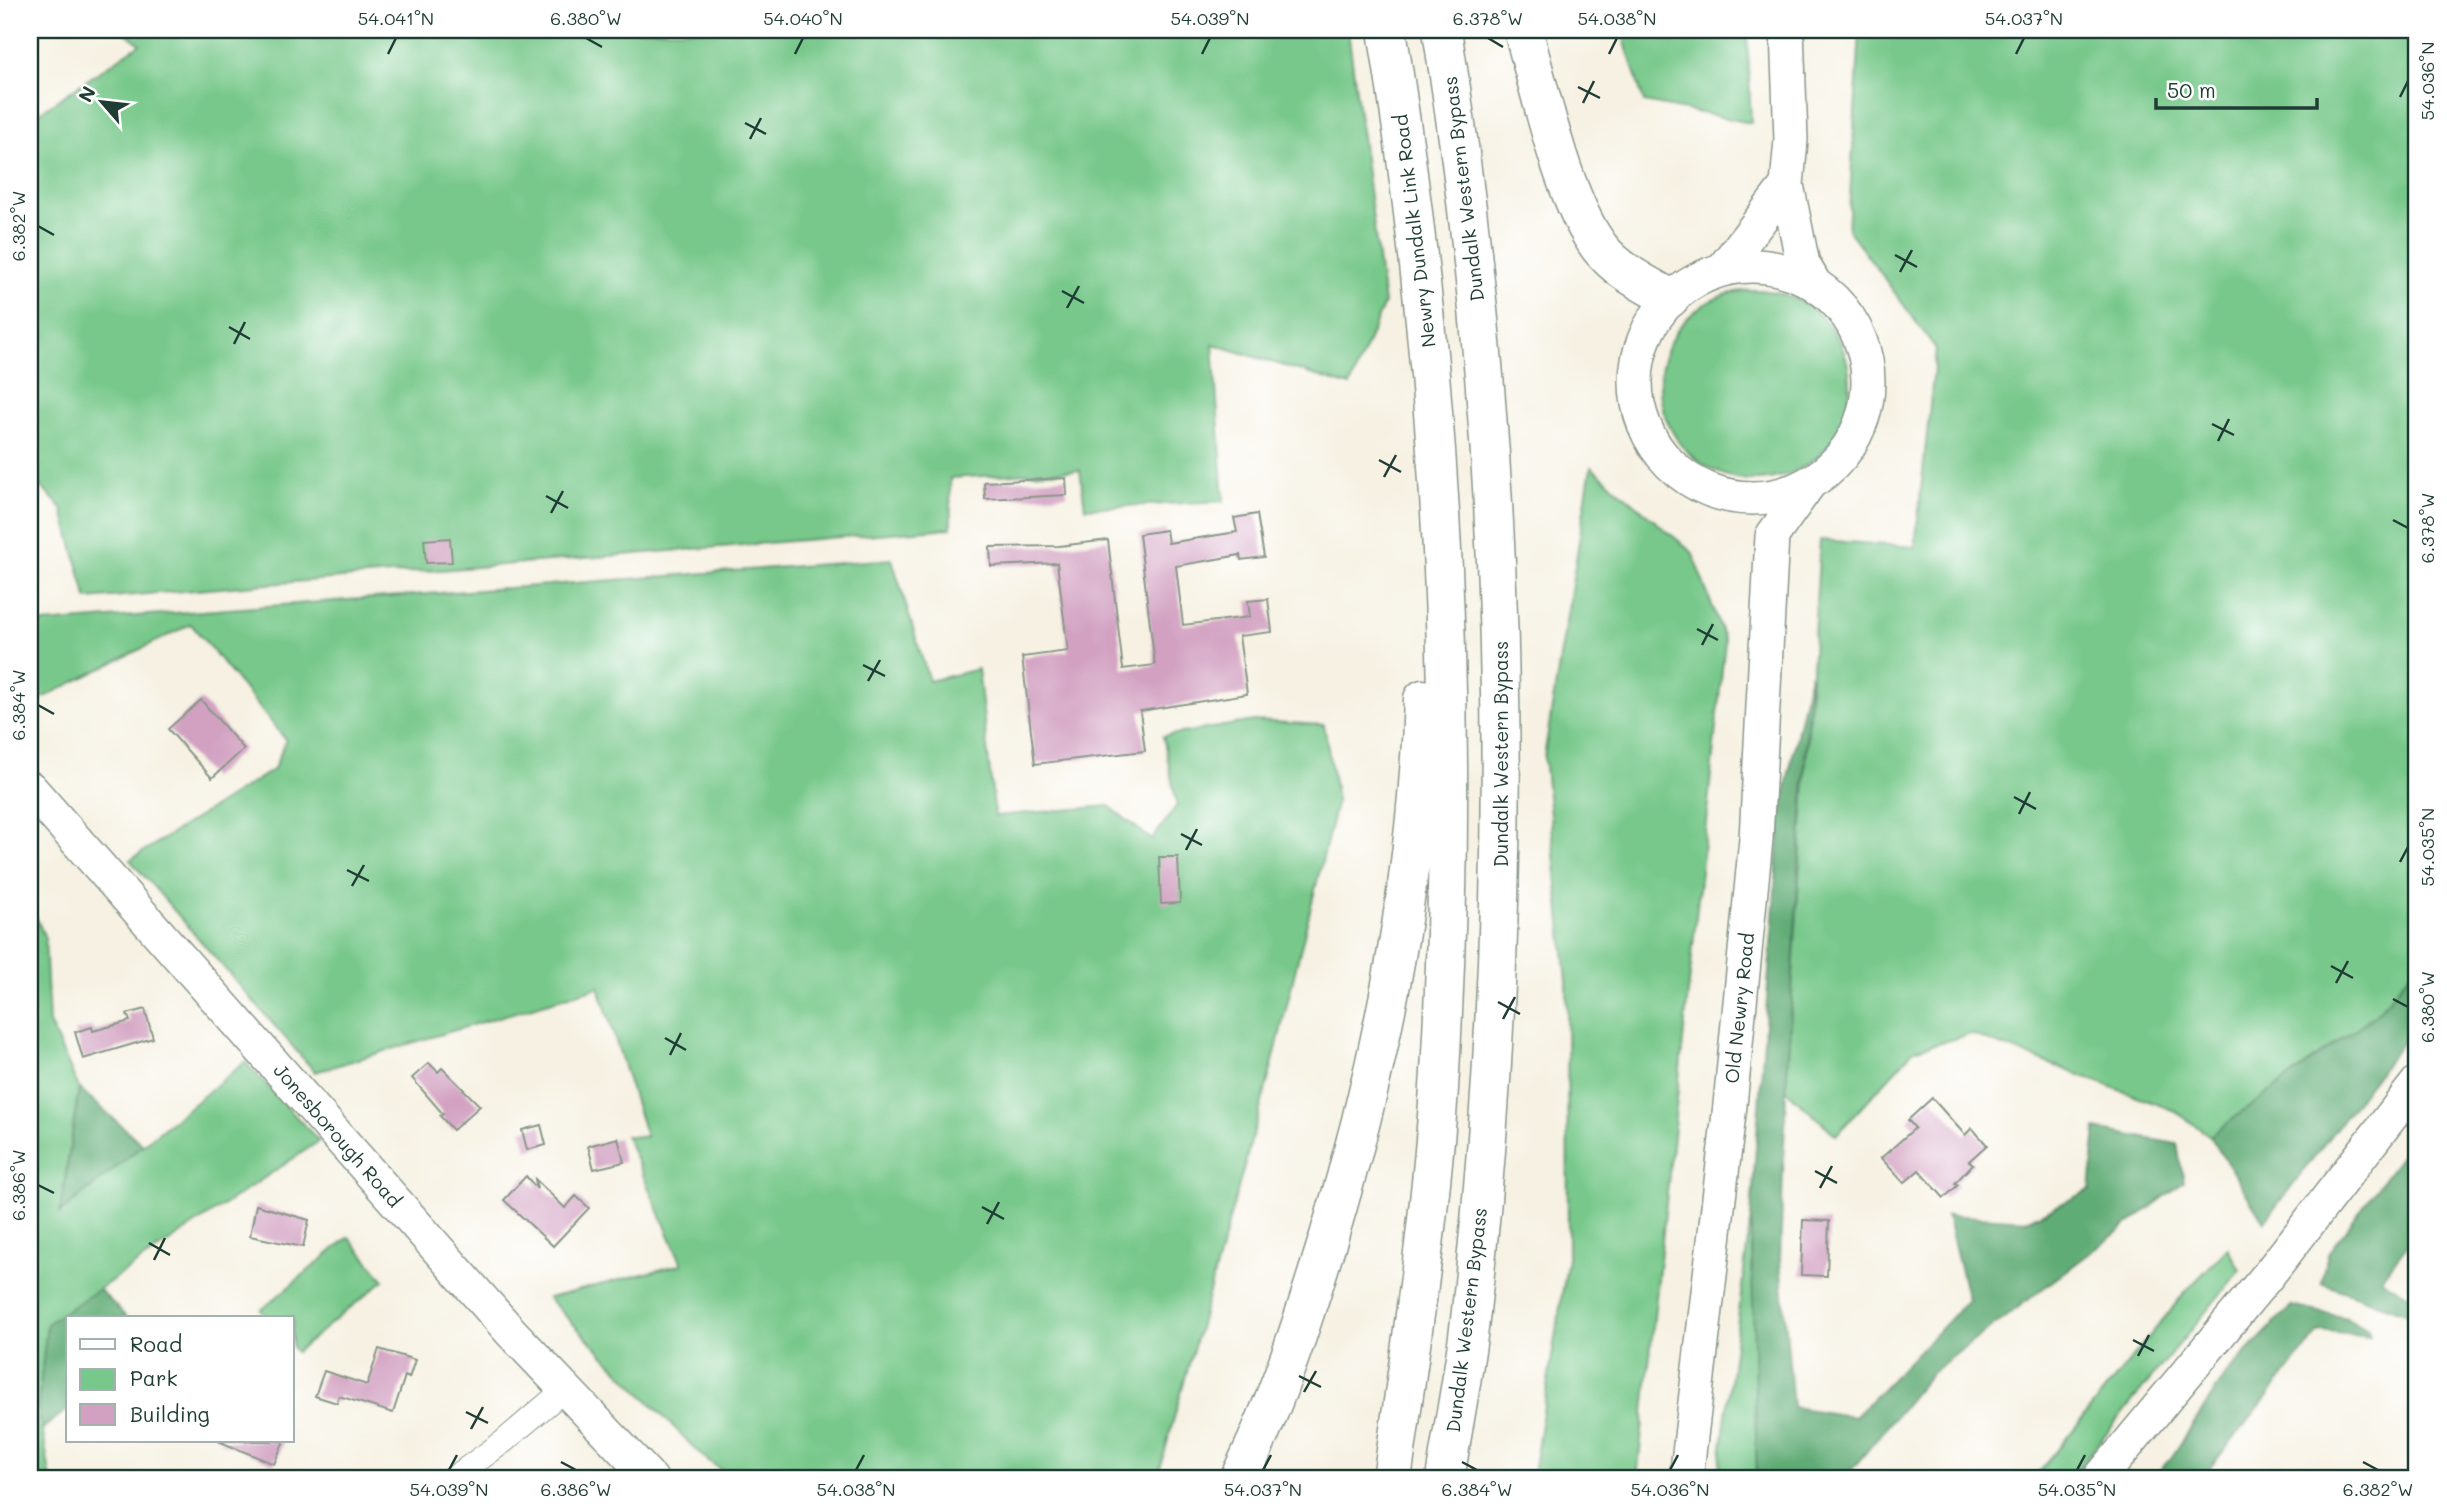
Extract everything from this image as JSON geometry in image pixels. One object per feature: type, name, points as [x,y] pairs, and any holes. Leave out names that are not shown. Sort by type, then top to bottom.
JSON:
[{"type":"highway","name":"Newry Dundalk Link Road","points":[[1387,30],[1413,203],[1435,433]]},
{"type":"highway","name":"Dundalk Western Bypass","points":[[1442,30],[1458,132],[1489,419],[1501,671],[1502,867],[1486,1136],[1469,1322],[1445,1479]]},
{"type":"highway","points":[[1523,30],[1567,181],[1583,220],[1601,249],[1621,268],[1670,298]]},
{"type":"highway","points":[[1239,1479],[1306,1313],[1359,1136],[1405,916],[1422,742],[1435,433]]},
{"type":"highway","points":[[1392,1479],[1422,1268],[1439,1076],[1449,870],[1446,622],[1435,433]]},
{"type":"main road","points":[[1733,498],[1772,536],[1809,484],[1840,458],[1861,424],[1869,384],[1863,344],[1843,308],[1813,281],[1803,264],[1787,185],[1791,140],[1787,30]]},
{"type":"main road","points":[[1722,270],[1787,185]]},
{"type":"main road","points":[[1809,484],[1770,497],[1733,498],[1698,486],[1688,479],[1669,464],[1647,434],[1636,399],[1636,362],[1648,327],[1670,298],[1701,276],[1737,265],[1775,267],[1813,281]]},
{"type":"main road","name":"Old Newry Road","points":[[1686,1479],[1730,1105],[1756,839],[1772,536]]},
{"type":"main road","name":"Jonesborough Road","points":[[30,788],[565,1389],[651,1479]]},
{"type":"main road","points":[[2099,1479],[2269,1274],[2417,1083]]},
{"type":"street","points":[[452,1479],[503,1442],[565,1389]]},
{"type":"green space","points":[[122,30],[311,30],[328,34],[328,30],[1348,30],[1384,303],[1350,386],[1213,344],[1224,501],[1085,508],[1080,470],[950,478],[951,528],[87,599],[62,508],[41,487],[30,471],[30,119],[140,44]]},
{"type":"green space","points":[[1621,30],[1747,30],[1751,123],[1644,102]]},
{"type":"green space","points":[[1860,30],[2417,30],[2417,965],[2376,1014],[2210,1136],[2175,1111],[1971,1034],[1914,1050],[1836,1135],[1786,1090],[1820,540],[1915,547],[1936,349],[1848,229]]},
{"type":"green space","points":[[1755,290],[1791,297],[1822,318],[1843,349],[1850,385],[1843,421],[1822,452],[1791,473],[1755,480],[1719,473],[1688,452],[1667,421],[1660,385],[1667,349],[1688,318],[1719,297]]},
{"type":"green space","points":[[1591,467],[1692,552],[1725,641],[1637,1479],[1532,1479],[1568,1258],[1567,981],[1544,757]]},
{"type":"green space","points":[[892,559],[929,681],[978,669],[995,816],[1109,806],[1152,840],[1177,805],[1163,736],[1254,721],[1324,725],[1337,800],[1271,1070],[1157,1479],[733,1479],[701,1455],[548,1298],[682,1264],[626,1136],[646,1137],[599,987],[315,1072],[130,860],[274,769],[286,740],[191,624],[30,704],[30,624]]},
{"type":"green space","points":[[1810,674],[1786,1090],[1780,1260],[1793,1407],[1855,1417],[1968,1300],[1947,1215],[2028,1220],[2090,1190],[2096,1129],[2177,1144],[2184,1182],[1931,1373],[1844,1479],[1757,1479],[1751,1215],[1781,810]]},
{"type":"green space","points":[[30,903],[45,938],[49,1023],[79,1088],[60,1212],[245,1062],[319,1141],[47,1324],[38,1406],[51,1479],[30,1479]]},
{"type":"green space","points":[[2417,965],[2417,1023],[2264,1222],[2210,1136],[2376,1014]]},
{"type":"green space","points":[[79,1088],[143,1145],[60,1213]]},
{"type":"green space","points":[[2417,1135],[2417,1232],[2381,1279],[2417,1301],[2416,1317],[2321,1283],[2328,1253]]},
{"type":"green space","points":[[1751,1215],[1757,1479],[1718,1479]]},
{"type":"green space","points":[[349,1237],[384,1280],[296,1352],[294,1316],[266,1316],[261,1310]]},
{"type":"green space","points":[[2228,1248],[2240,1270],[2069,1479],[2033,1479],[2188,1289]]},
{"type":"green space","points":[[99,1289],[125,1316],[66,1316],[66,1411],[42,1429],[38,1406],[47,1324]]},
{"type":"green space","points":[[2291,1306],[2347,1318],[2368,1330],[2370,1337],[2320,1331],[2201,1479],[2152,1479],[2171,1458],[2227,1373]]},
{"type":"building","points":[[1066,478],[1067,495],[985,499],[984,482]]},
{"type":"building","points":[[1257,514],[1264,557],[1241,560],[1240,555],[1176,566],[1183,625],[1250,617],[1248,601],[1268,599],[1272,632],[1239,636],[1247,694],[1140,711],[1145,751],[1035,764],[1022,657],[1068,651],[1057,563],[991,566],[990,547],[1059,546],[1108,540],[1123,669],[1155,665],[1139,534],[1166,530],[1168,543],[1237,532],[1234,518]]},
{"type":"building","points":[[450,538],[452,562],[426,563],[424,540]]},
{"type":"building","points":[[201,700],[244,749],[212,778],[168,729]]},
{"type":"building","points":[[1159,857],[1178,857],[1180,903],[1161,904]]},
{"type":"building","points":[[145,1009],[153,1038],[83,1059],[75,1032],[92,1027],[93,1031],[130,1021],[127,1014]]},
{"type":"building","points":[[429,1063],[438,1072],[442,1068],[480,1106],[453,1130],[412,1078]]},
{"type":"building","points":[[1932,1098],[1965,1135],[1972,1128],[1987,1145],[1969,1161],[1973,1164],[1955,1183],[1958,1185],[1944,1198],[1919,1170],[1904,1183],[1881,1158],[1915,1128],[1908,1120]]},
{"type":"building","points":[[541,1125],[546,1145],[527,1150],[522,1130]]},
{"type":"building","points":[[618,1138],[624,1162],[594,1169],[588,1146]]},
{"type":"building","points":[[526,1176],[537,1189],[535,1179],[565,1208],[576,1196],[589,1208],[553,1246],[504,1200]]},
{"type":"building","points":[[256,1205],[309,1220],[303,1247],[250,1236]]},
{"type":"building","points":[[1803,1220],[1829,1221],[1827,1276],[1801,1275]]},
{"type":"building","points":[[379,1349],[415,1360],[409,1378],[405,1376],[393,1413],[339,1396],[337,1403],[315,1396],[324,1371],[367,1385]]},
{"type":"building","points":[[220,1442],[284,1442],[274,1464]]}]
